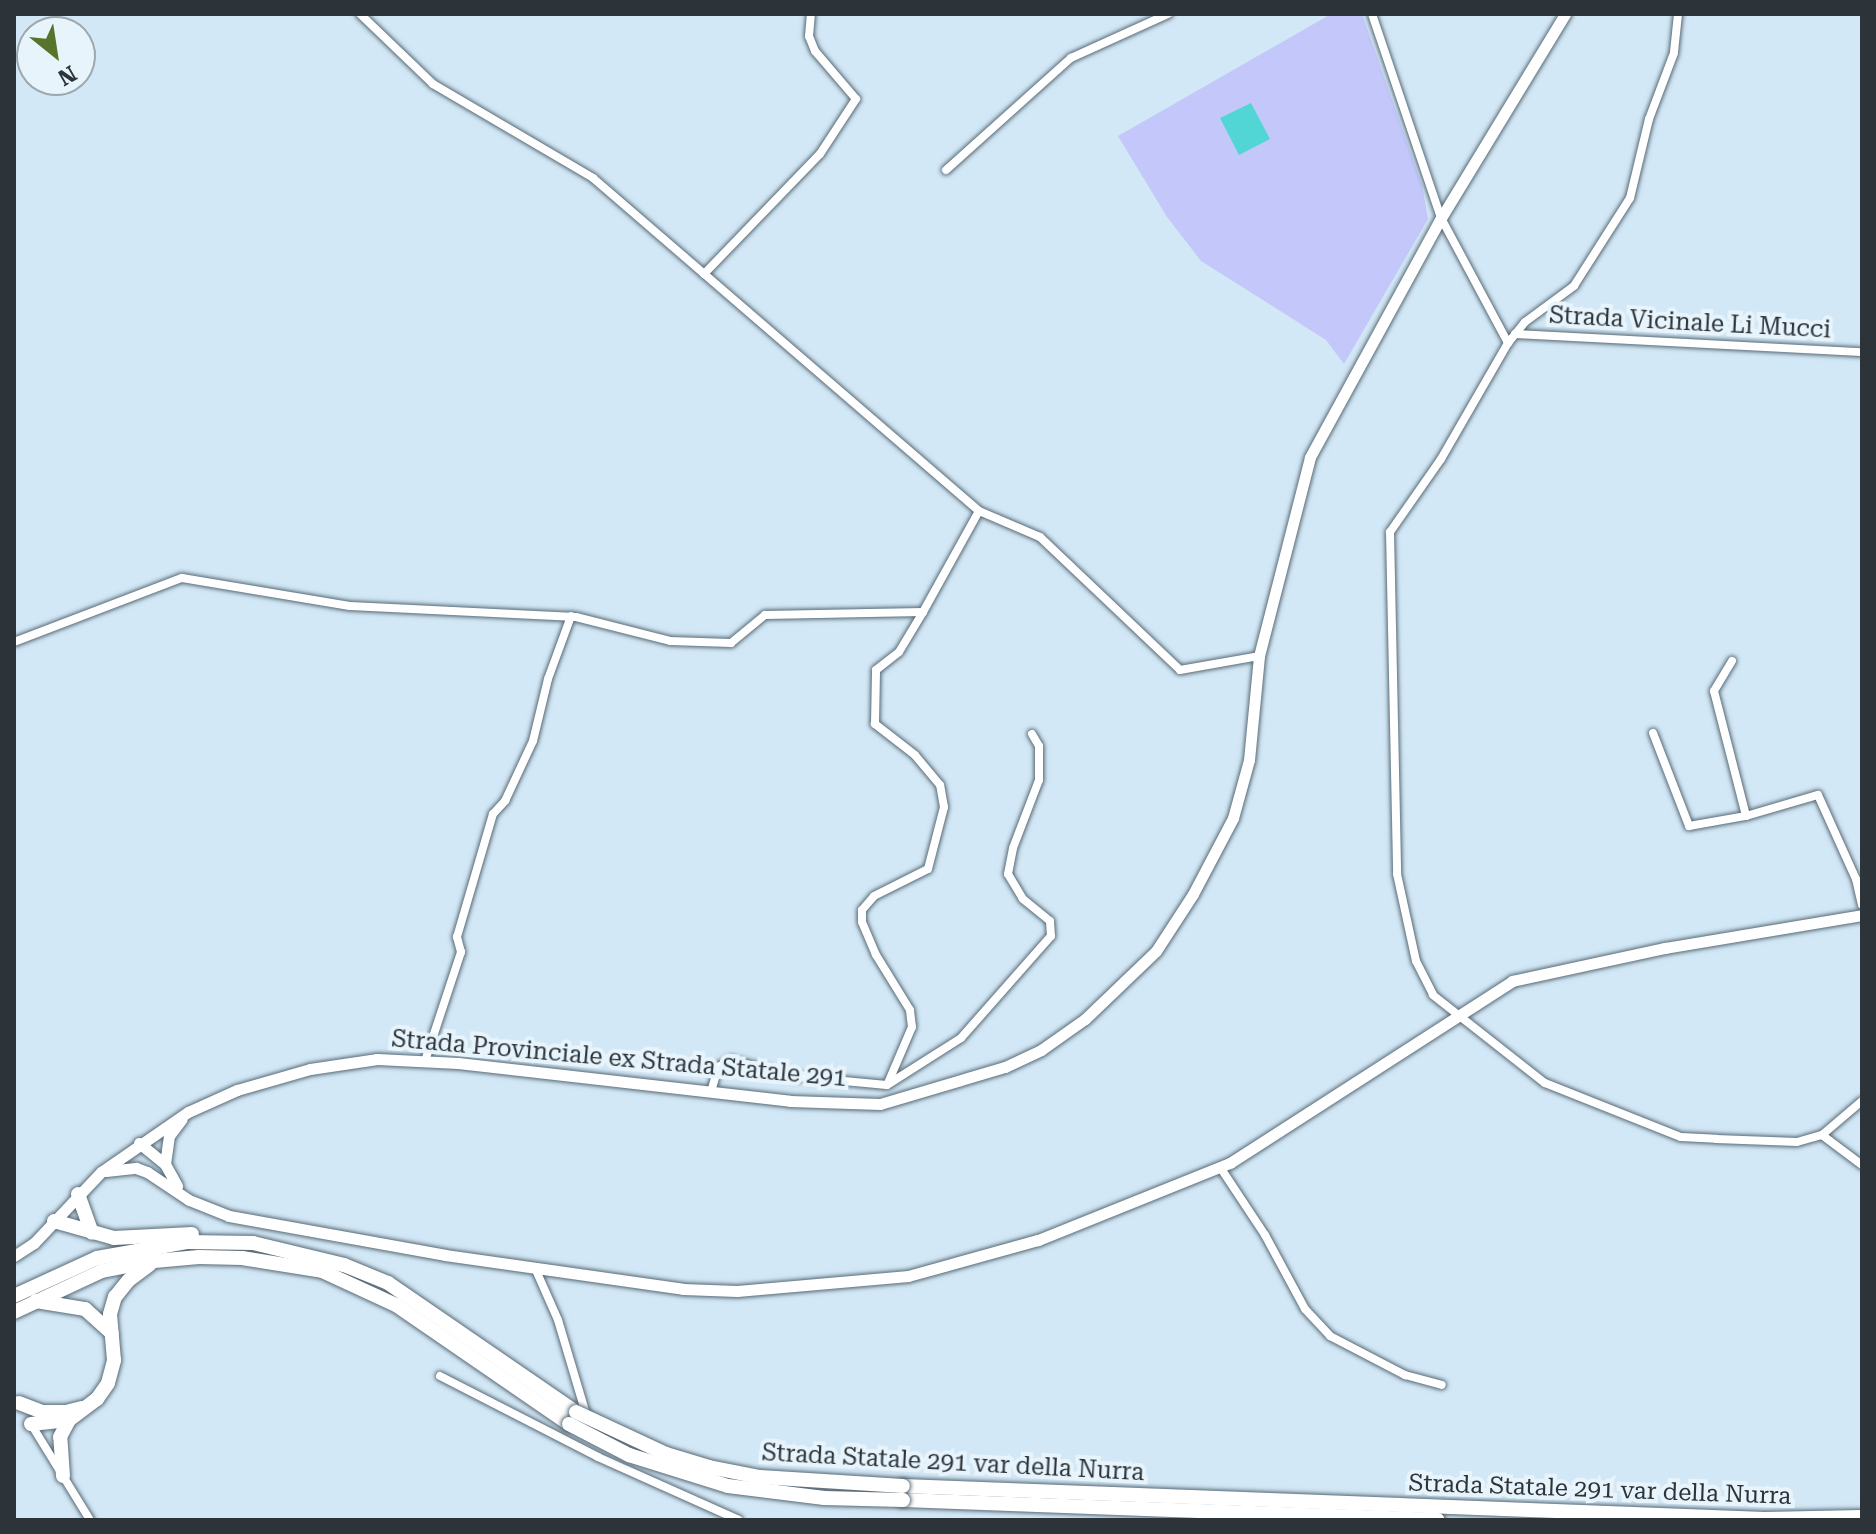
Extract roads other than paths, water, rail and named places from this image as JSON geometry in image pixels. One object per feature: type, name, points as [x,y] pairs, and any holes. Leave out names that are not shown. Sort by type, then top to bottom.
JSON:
[{"type":"highway","points":[[78,1194],[92,1233]]},
{"type":"highway","points":[[54,1221],[114,1238],[191,1233],[220,1240]]},
{"type":"highway","name":"Strada Statale 291 var della Nurra","points":[[14,1296],[97,1258],[187,1242],[220,1240],[313,1256],[388,1283],[572,1418]]},
{"type":"highway","name":"Strada Statale 291 var della Nurra","points":[[14,1312],[32,1300],[102,1271],[154,1261],[242,1258],[322,1271],[356,1284],[396,1305],[572,1418],[709,1467],[760,1477],[903,1493],[1438,1520]]},
{"type":"highway","points":[[63,1476],[60,1437],[69,1420],[108,1383],[114,1360],[110,1314],[115,1297],[129,1280],[154,1261]]},
{"type":"highway","points":[[32,1300],[68,1303],[85,1309],[112,1334]]},
{"type":"highway","points":[[16,1399],[42,1412],[66,1412],[86,1406]]},
{"type":"highway","points":[[31,1424],[69,1420]]},
{"type":"highway","name":"Strada Statale 291 var della Nurra","points":[[903,1493],[1764,1519],[1862,1517]]},
{"type":"street","points":[[360,14],[433,84],[593,178],[979,511],[1040,537],[1180,670],[1259,656]]},
{"type":"street","points":[[704,274],[820,154],[856,99],[815,51],[809,36],[811,14]]},
{"type":"street","points":[[946,170],[1071,58],[1168,14]]},
{"type":"street","points":[[1372,14],[1441,218],[1508,343]]},
{"type":"street","name":"Strada Provinciale ex Strada Statale 291","points":[[15,1254],[34,1243],[101,1172],[188,1112],[237,1090],[310,1069],[377,1059],[425,1061],[790,1101],[880,1104],[1005,1067],[1041,1050],[1085,1019],[1156,951],[1193,894],[1233,818],[1249,760],[1259,656],[1310,457],[1441,218],[1565,14]]},
{"type":"street","points":[[1678,14],[1674,53],[1649,119],[1630,198],[1574,286],[1525,322],[1508,343],[1441,459],[1390,532],[1397,874],[1416,961],[1433,995],[1545,1083],[1681,1137],[1797,1142],[1822,1135],[1862,1101]]},
{"type":"street","name":"Strada Vicinale Li Mucci","points":[[1515,334],[1862,352]]},
{"type":"street","points":[[887,1085],[912,1027],[910,1010],[876,955],[862,922],[862,910],[874,896],[928,869],[944,807],[940,785],[915,755],[875,724],[876,670],[899,652],[979,511]]},
{"type":"street","points":[[14,642],[182,578],[350,606],[571,616],[670,641],[731,643],[765,615],[923,612]]},
{"type":"street","points":[[425,1061],[461,952],[457,937],[493,814],[505,801],[533,741],[548,679],[571,616]]},
{"type":"street","points":[[1732,661],[1714,691],[1746,816]]},
{"type":"street","points":[[1653,733],[1687,825],[1746,816],[1818,795],[1856,879],[1862,904]]},
{"type":"street","points":[[711,1092],[718,1067],[731,1060],[791,1076],[887,1085],[961,1038],[1051,936],[1050,921],[1023,899],[1008,874],[1013,848],[1039,780],[1039,746],[1032,734]]},
{"type":"street","points":[[101,1172],[136,1168],[160,1178],[189,1200],[229,1216],[535,1268],[683,1289],[737,1291],[908,1276],[1038,1240],[1220,1167],[1512,981],[1665,948],[1862,915]]},
{"type":"street","points":[[165,1164],[169,1136],[188,1112]]},
{"type":"street","points":[[1822,1135],[1862,1165]]},
{"type":"street","points":[[139,1143],[165,1164],[179,1190]]},
{"type":"street","points":[[139,1143],[145,1161],[160,1178]]},
{"type":"street","points":[[1220,1167],[1265,1235],[1305,1309],[1330,1336],[1405,1375],[1442,1385]]},
{"type":"street","points":[[535,1268],[558,1320],[598,1457]]},
{"type":"street","points":[[440,1376],[598,1457],[739,1520]]},
{"type":"street","points":[[16,1399],[90,1520]]}]
